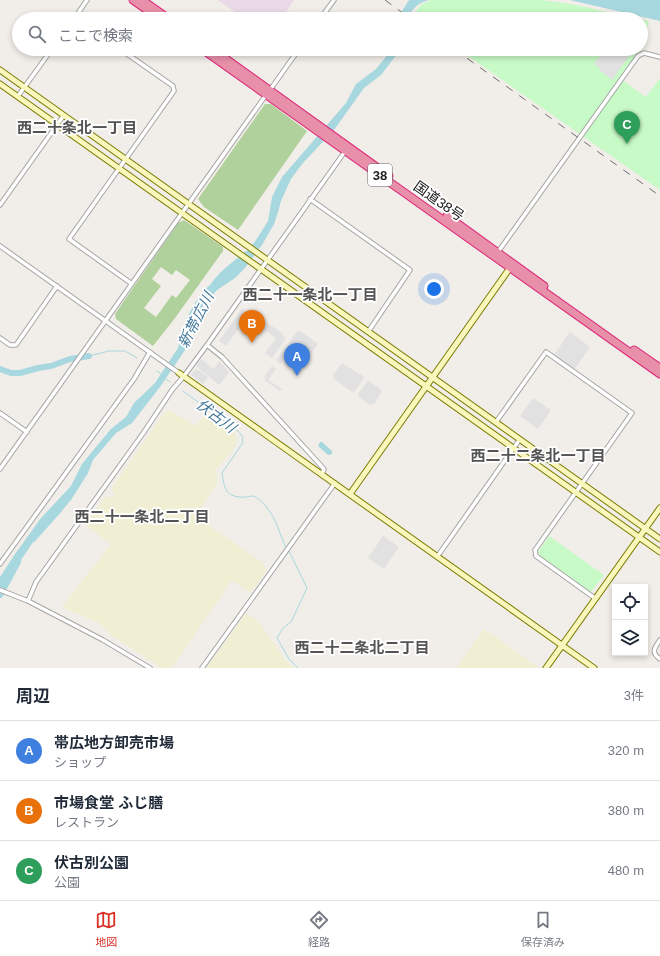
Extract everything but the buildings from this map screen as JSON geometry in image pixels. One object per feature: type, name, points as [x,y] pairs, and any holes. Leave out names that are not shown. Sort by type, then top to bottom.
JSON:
[{"type":"highway","points":[[133,0],[150,12]]},
{"type":"highway","points":[[142,0],[159,12]]},
{"type":"highway","name":"国道38号","points":[[213,56],[268,92]]},
{"type":"highway","name":"国道38号","points":[[221,56],[316,127],[496,255],[660,368]]},
{"type":"highway","name":"国道38号","points":[[512,266],[660,374]]},
{"type":"street","points":[[79,12],[87,0]]},
{"type":"street","points":[[325,12],[334,0]]},
{"type":"street","points":[[648,53],[660,57]]},
{"type":"street","points":[[18,96],[47,56]]},
{"type":"street","points":[[130,56],[173,86],[174,91],[70,239],[132,284]]},
{"type":"street","points":[[0,469],[294,56]]},
{"type":"street","points":[[496,255],[638,56]]},
{"type":"street","points":[[0,70],[660,539]]},
{"type":"street","points":[[0,84],[660,552]]},
{"type":"street","points":[[0,205],[64,115]]},
{"type":"street","points":[[28,601],[31,592],[45,569],[144,432],[182,374],[207,345],[261,269],[265,258],[310,199],[345,147]]},
{"type":"street","points":[[310,199],[410,270],[368,332]]},
{"type":"street","points":[[0,246],[594,668]]},
{"type":"street","points":[[350,494],[512,266]]},
{"type":"street","points":[[0,338],[10,345],[16,345],[57,286]]},
{"type":"street","points":[[207,345],[222,357],[324,469],[322,474]]},
{"type":"street","points":[[0,564],[130,385],[150,352]]},
{"type":"street","points":[[496,422],[546,352],[632,413],[535,550],[536,556],[596,599]]},
{"type":"street","points":[[0,413],[27,432]]},
{"type":"street","points":[[437,557],[520,439]]},
{"type":"street","points":[[202,668],[335,483]]},
{"type":"street","points":[[546,668],[660,508]]},
{"type":"street","points":[[0,590],[28,601],[103,640],[150,668]]},
{"type":"street","points":[[660,640],[653,652],[655,656],[660,659]]},
{"type":"shaded area","points":[[218,0],[294,0],[286,12],[235,12]]},
{"type":"shaded area","points":[[600,56],[629,56],[612,80],[594,64]]},
{"type":"shaded area","points":[[242,309],[246,312],[252,312],[283,334],[282,335],[286,338],[272,358],[265,353],[276,338],[247,317],[226,346],[219,341]]},
{"type":"shaded area","points":[[297,331],[300,331],[318,344],[306,360],[288,347]]},
{"type":"shaded area","points":[[570,332],[590,347],[574,370],[554,355]]},
{"type":"shaded area","points":[[282,352],[288,353],[280,364],[276,361]]},
{"type":"shaded area","points":[[201,359],[214,369],[219,361],[229,372],[219,385],[196,366]]},
{"type":"shaded area","points":[[342,363],[364,378],[354,392],[334,379],[335,378],[332,376]]},
{"type":"shaded area","points":[[272,366],[276,369],[268,380],[282,389],[280,391],[264,380],[266,378],[264,377]]},
{"type":"shaded area","points":[[195,369],[208,377],[203,384],[191,375]]},
{"type":"shaded area","points":[[368,381],[381,389],[380,390],[382,392],[373,405],[371,403],[370,405],[359,397],[358,394]]},
{"type":"shaded area","points":[[533,398],[551,410],[538,429],[520,416]]},
{"type":"shaded area","points":[[383,536],[399,547],[384,569],[368,558]]},
{"type":"green space","points":[[431,0],[541,0],[571,4],[607,12],[415,12],[422,4]]},
{"type":"green space","points":[[468,56],[638,56],[621,79],[646,97],[660,78],[660,190]]},
{"type":"green space","points":[[265,104],[271,104],[307,131],[238,230],[204,207],[198,199]]},
{"type":"green space","points":[[184,220],[223,247],[223,251],[153,346],[116,319],[115,314],[178,223]],"holes":[[[161,267],[172,275],[176,270],[190,280],[176,298],[172,295],[156,317],[144,308],[161,286],[152,279]]]},
{"type":"green space","points":[[169,410],[196,426],[206,413],[235,434],[237,440],[235,447],[216,470],[218,483],[195,516],[263,563],[267,571],[250,593],[232,580],[172,668],[162,668],[111,635],[99,623],[62,607],[111,544],[85,525],[106,496],[112,498],[115,495],[111,489],[165,412]]},
{"type":"green space","points":[[549,536],[604,575],[591,592],[540,556],[538,552]]},
{"type":"green space","points":[[246,613],[259,622],[286,661],[294,668],[206,668]]},
{"type":"green space","points":[[484,629],[539,668],[456,668]]},
{"type":"water","points":[[409,0],[429,0],[416,6],[411,12],[401,12]]},
{"type":"water","points":[[570,0],[660,0],[660,21],[648,18],[648,12],[621,12]]},
{"type":"water","points":[[386,56],[396,56],[381,75],[364,88],[334,130],[302,164],[291,179],[281,201],[274,224],[262,245],[245,268],[235,278],[217,290],[202,307],[193,323],[185,350],[160,387],[132,423],[116,433],[93,460],[88,473],[71,500],[61,512],[46,523],[8,577],[0,598],[0,577],[15,554],[41,518],[71,486],[82,464],[95,448],[111,429],[126,417],[134,403],[155,383],[178,348],[186,319],[205,289],[237,265],[256,240],[268,221],[272,197],[282,177],[346,103],[356,84],[376,69]]},
{"type":"water","points":[[320,442],[332,451],[332,454],[328,455],[318,446]]},
{"type":"waterway","name":"新帯広川","points":[[211,289],[223,274],[247,254]]},
{"type":"waterway","name":"伏古川","points":[[89,356],[109,351],[125,351],[137,358]]},
{"type":"waterway","name":"伏古川","points":[[0,369],[11,373],[20,373],[51,366],[70,359],[89,356]]},
{"type":"waterway","name":"伏古川","points":[[157,371],[161,374]]},
{"type":"waterway","name":"伏古川","points":[[166,379],[170,382]]},
{"type":"waterway","name":"伏古川","points":[[183,391],[242,435],[242,444],[222,473],[226,490],[231,495],[235,496],[253,496],[263,503],[273,517],[286,548]]},
{"type":"waterway","name":"新帯広川","points":[[33,539],[59,510]]},
{"type":"waterway","name":"伏古川","points":[[289,551],[307,588],[291,622],[283,628],[277,638],[289,659],[298,668]]},
{"type":"waterway","name":"新帯広川","points":[[0,595],[18,562]]},
{"type":"railway","points":[[385,0],[401,12]]},
{"type":"railway","points":[[464,56],[660,196]]},
{"type":"place","name":"伏古別公園","points":[[627,144]]},
{"type":"place","name":"市場食堂 ふじ膳","points":[[252,343]]},
{"type":"place","name":"帯広地方卸売市場","points":[[297,376]]},
{"type":"district","name":"西二十条北一丁目","points":[[77,128]]},
{"type":"district","name":"西二十一条北一丁目","points":[[310,295]]},
{"type":"district","name":"西二十二条北一丁目","points":[[538,456]]},
{"type":"district","name":"西二十一条北二丁目","points":[[142,517]]},
{"type":"district","name":"西二十二条北二丁目","points":[[362,648]]}]
